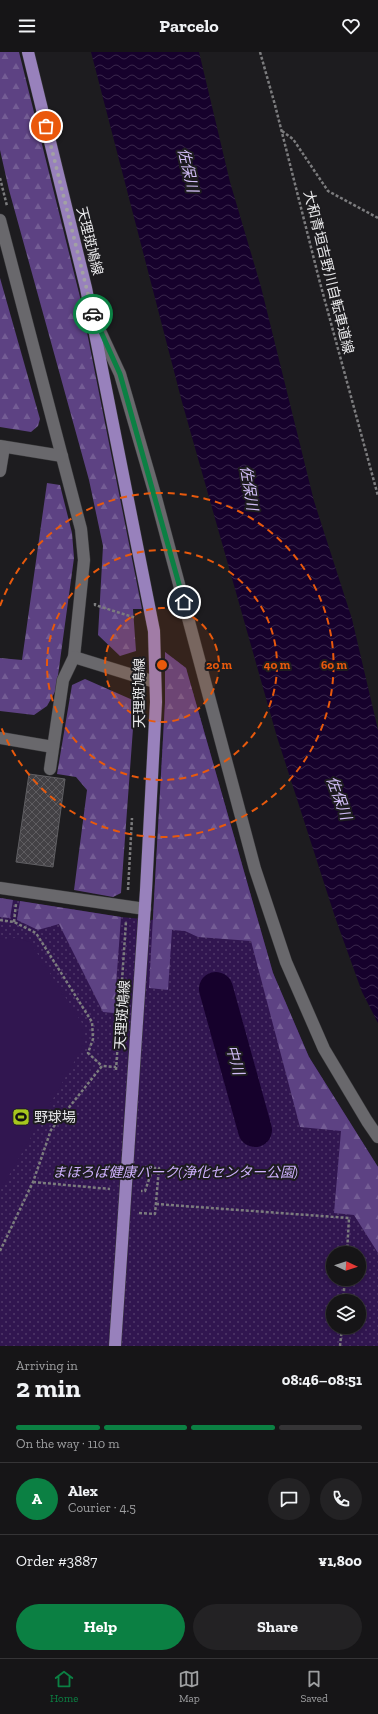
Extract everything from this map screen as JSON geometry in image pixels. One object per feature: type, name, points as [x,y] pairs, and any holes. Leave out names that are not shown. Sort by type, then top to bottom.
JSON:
[{"type":"main road","name":"天理斑鳩線","points":[[28,52],[90,309],[154,631],[154,682],[156,702],[145,909],[115,1346]]},
{"type":"lane","points":[[0,220],[81,529],[84,560],[74,657],[63,680],[50,769]]},
{"type":"lane","points":[[90,309],[120,374],[156,498],[255,869],[286,962],[324,1049],[378,1137]]},
{"type":"lane","points":[[0,471],[2,447],[62,456]]},
{"type":"lane","points":[[74,657],[154,682]]},
{"type":"lane","points":[[0,738],[53,747]]},
{"type":"lane","points":[[0,888],[145,909]]},
{"type":"path","name":"大和青垣吉野川自転車道線","points":[[260,52],[282,130],[321,286],[378,496]]},
{"type":"path","points":[[282,130],[294,139],[328,191],[378,218]]},
{"type":"path","points":[[116,1075],[133,814]]},
{"type":"path","points":[[0,920],[14,922],[36,933],[92,1022],[93,1039],[88,1053],[102,1066],[116,1067]]},
{"type":"path","points":[[0,1251],[33,1182],[51,1130],[102,1066]]},
{"type":"path","points":[[136,1213],[155,1214],[159,1168],[153,1168],[145,1192]]},
{"type":"path","points":[[108,1196],[109,1181]]},
{"type":"path","points":[[33,1182],[109,1189]]},
{"type":"path","points":[[156,1204],[349,1218],[347,1246]]},
{"type":"path","points":[[340,1346],[341,1334]]},
{"type":"green space","points":[[0,52],[19,52],[80,297],[142,609],[133,609],[136,651],[120,656],[98,635],[103,546],[89,480],[9,190],[0,150]]},
{"type":"green space","points":[[0,278],[40,419],[38,426],[31,432],[0,427]]},
{"type":"green space","points":[[47,483],[60,485],[72,533],[74,558],[56,690],[47,706],[34,715],[0,711],[0,658],[22,660]]},
{"type":"green space","name":"まほろば健康パーク(浄化センター公園)","points":[[165,652],[186,668],[273,973],[309,1057],[378,1167],[378,1346],[0,1346],[0,898],[121,917],[153,920],[165,703]]},
{"type":"green space","points":[[165,652],[186,668],[273,973],[309,1057],[378,1167],[378,1253],[354,1215],[334,1213],[341,1131],[300,1127],[251,941],[198,937],[185,931],[172,930],[168,990],[149,988],[165,703]]},
{"type":"green space","points":[[85,679],[135,701],[121,893],[113,897],[74,890],[87,790],[76,777],[57,774],[72,685]]},
{"type":"green space","points":[[0,898],[13,900],[10,918],[0,917]]},
{"type":"green space","points":[[20,901],[121,917],[114,1013],[103,1012],[59,924],[38,930],[17,920]]},
{"type":"green space","name":"野球場","points":[[17,938],[30,942],[85,1028],[85,1043],[0,1191],[0,939]]},
{"type":"water","name":"佐保川","points":[[91,52],[199,52],[230,182],[261,287],[314,501],[352,619],[378,730],[378,1023],[362,992],[335,917],[277,737],[182,402]]},
{"type":"building","points":[[29,774],[65,779],[53,867],[16,862]]},
{"type":"waterway","name":"中川","points":[[216,989],[255,1130]]},
{"type":"way so far","points":[[46,126],[90,309],[93,314]]},
{"type":"place","name":"野球場","points":[[21,1117]]},
{"type":"route","points":[[93,314],[120,374],[184,602]]}]
